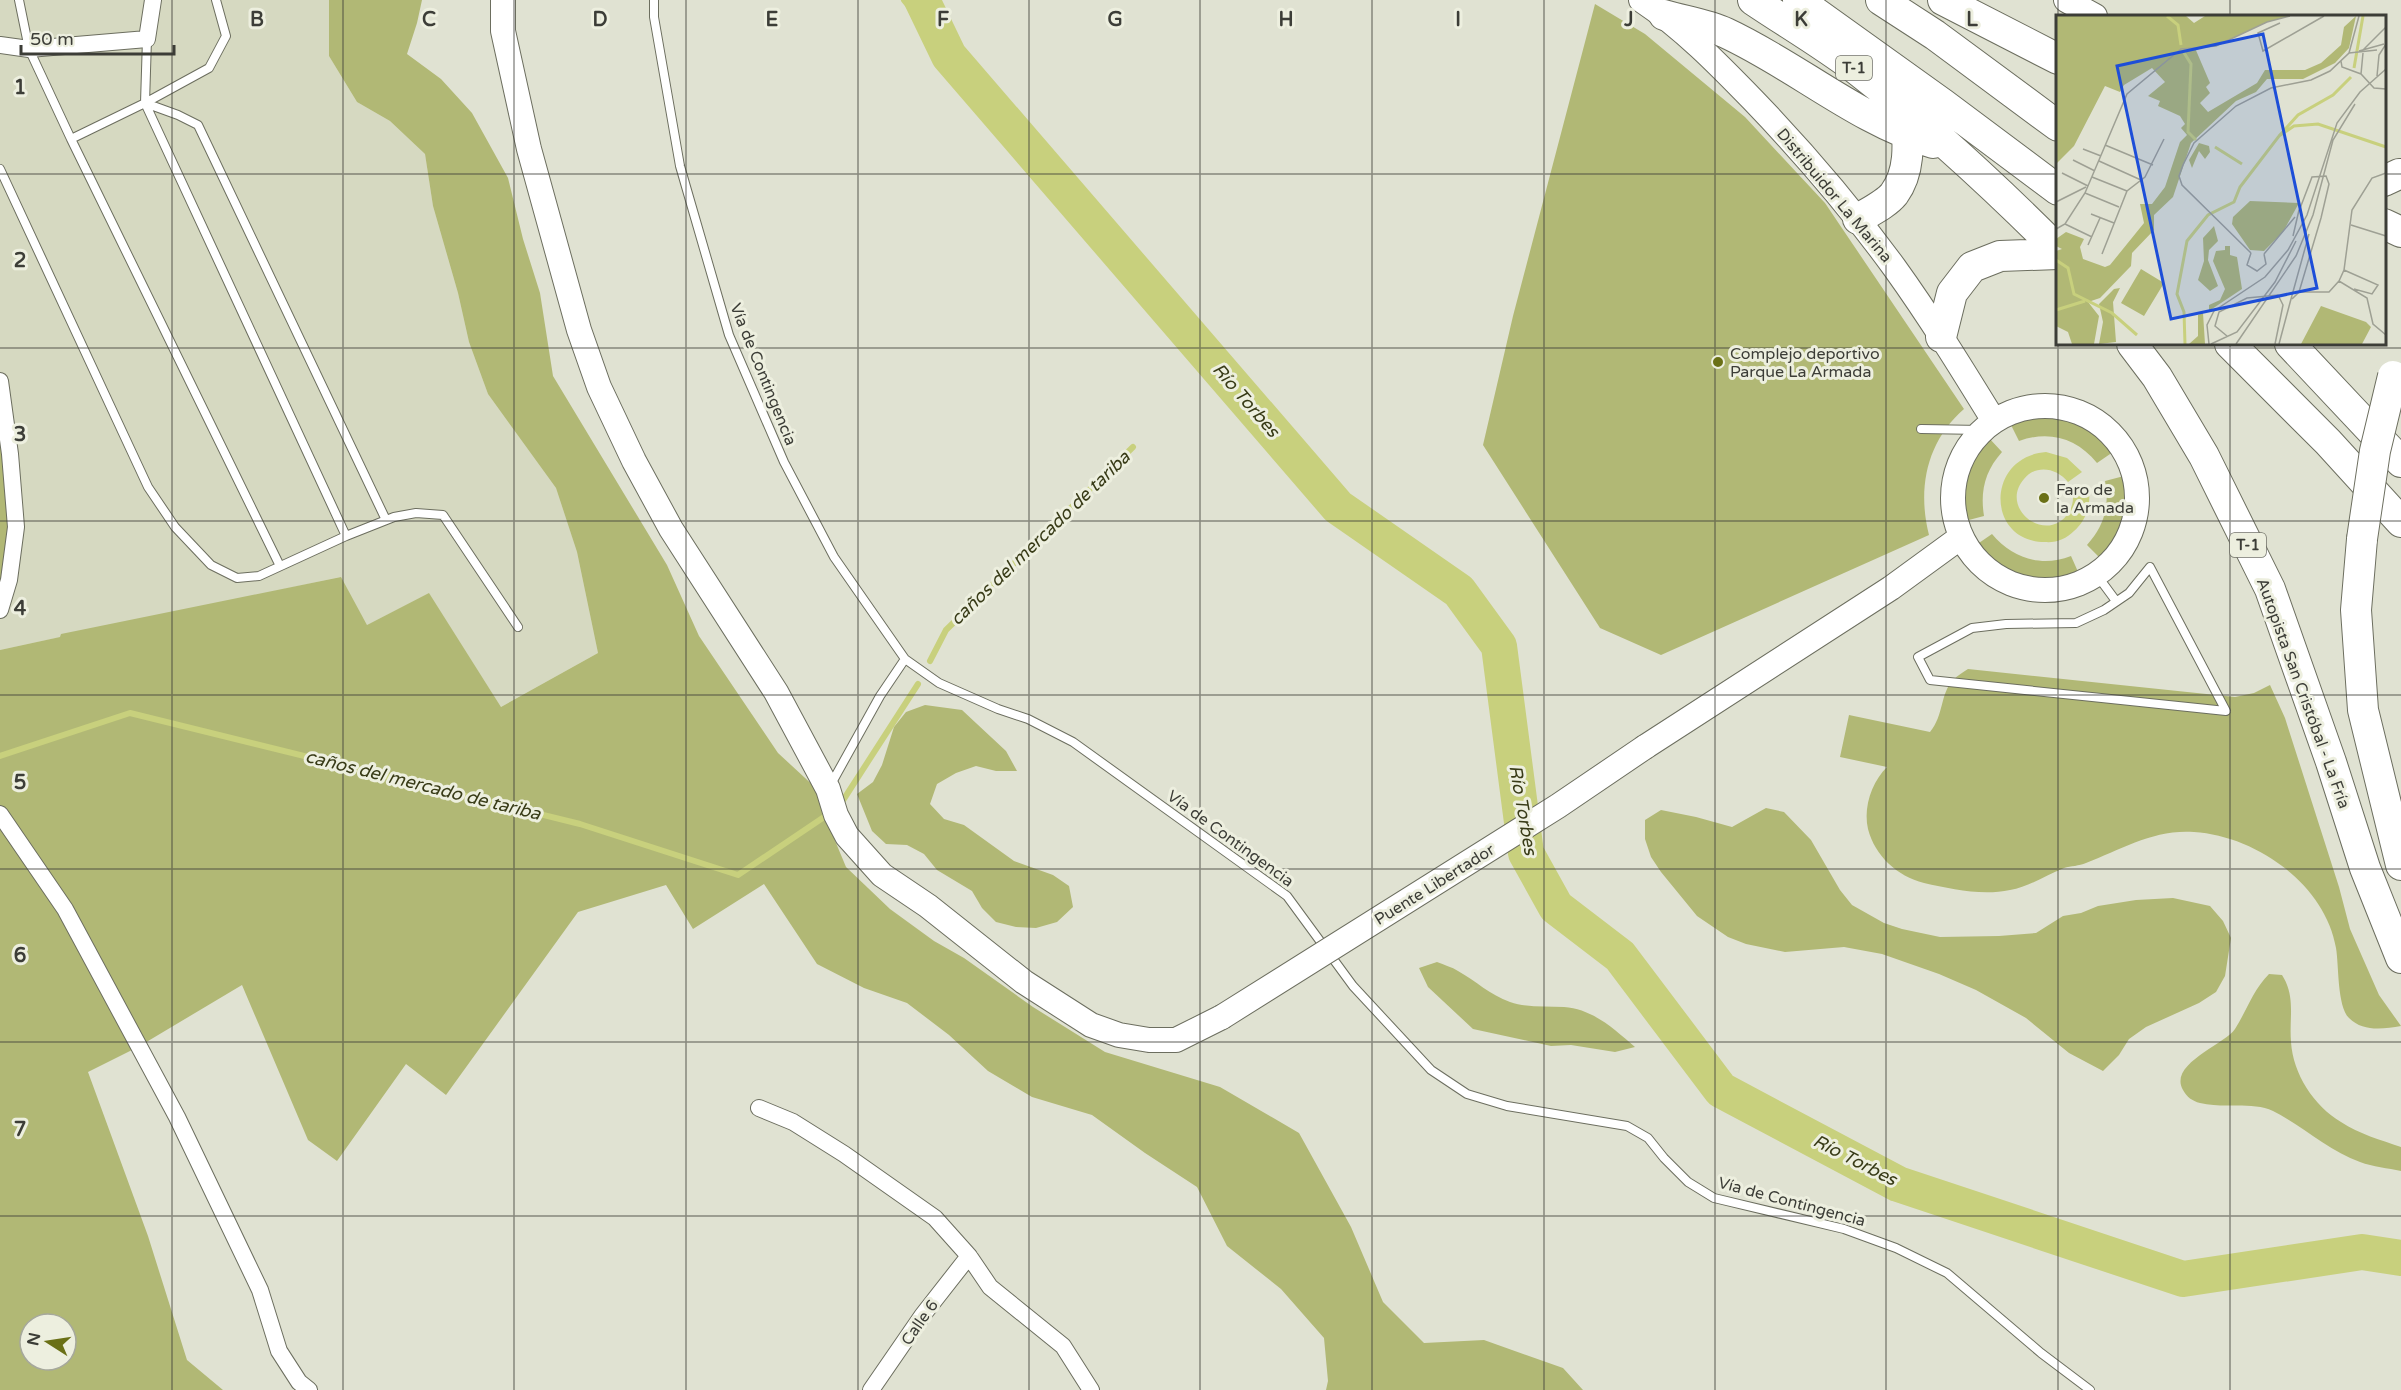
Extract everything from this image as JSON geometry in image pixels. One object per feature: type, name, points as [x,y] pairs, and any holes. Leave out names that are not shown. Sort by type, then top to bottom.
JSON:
[{"type":"highway","name":"T-1","points":[[1753,0],[1854,68],[1906,122],[1947,147],[1997,189],[2056,250]]},
{"type":"highway","points":[[1798,0],[1934,97],[2056,188]]},
{"type":"highway","points":[[1881,0],[1935,35],[2056,125]]},
{"type":"highway","points":[[1943,0],[2056,58]]},
{"type":"highway","points":[[1652,8],[1724,32],[1773,58],[1856,110],[1906,122],[1907,163],[1904,176],[1893,195],[1858,219]]},
{"type":"highway","points":[[2386,224],[2401,232]]},
{"type":"highway","points":[[1941,336],[1952,293],[1972,267],[2000,256],[2056,252]]},
{"type":"highway","name":"Autopista San Cristóbal - La Fría","points":[[2133,345],[2157,377],[2204,456],[2270,590],[2331,762],[2365,867],[2401,958]]},
{"type":"highway","points":[[2231,345],[2328,442],[2401,522]]},
{"type":"highway","points":[[2291,345],[2401,462]]},
{"type":"highway","points":[[2397,372],[2375,451],[2362,539],[2356,610],[2363,710],[2401,864]]},
{"type":"street","points":[[0,45],[28,49],[147,39],[153,0]]},
{"type":"street","name":"Puente Libertador","points":[[503,0],[503,31],[529,149],[579,330],[599,387],[633,461],[671,529],[776,692],[828,789],[836,815],[847,836],[882,875],[928,906],[1024,981],[1091,1025],[1119,1035],[1149,1040],[1176,1040],[1222,1017],[1558,806],[1645,747],[1892,588],[1961,537]]},
{"type":"street","points":[[2066,0],[2093,15]]},
{"type":"street","name":"Distribuidor La Marina","points":[[1652,8],[1724,70],[1774,121],[1858,219],[1896,269],[1941,336],[1988,425]]},
{"type":"street","points":[[0,381],[10,454],[16,527],[9,580],[0,610]]},
{"type":"street","points":[[2034,405],[2063,407],[2090,417],[2112,435],[2121,446],[2133,472],[2136,487],[2135,516],[2125,543],[2112,560],[2096,574],[2070,587],[2041,590],[2000,579],[1977,561],[1961,537],[1953,509],[1954,480],[1964,452],[1988,425],[2020,408],[2034,405]]},
{"type":"street","points":[[0,814],[65,909],[177,1117],[260,1290],[279,1351],[299,1382],[309,1390]]},
{"type":"street","points":[[759,1108],[793,1122],[844,1154],[935,1218],[969,1256],[990,1287],[1063,1346],[1089,1389]]},
{"type":"street","name":"Calle 6","points":[[871,1390],[922,1316],[969,1256]]},
{"type":"lane","points":[[20,0],[28,49],[280,567]]},
{"type":"lane","points":[[71,139],[145,103],[208,68],[226,36],[216,0]]},
{"type":"lane","name":"Vía de Contingencia","points":[[654,0],[654,17],[680,166],[729,335],[784,462],[834,557],[905,659],[939,683],[998,709],[1028,719],[1073,742],[1287,896],[1353,986],[1431,1070],[1467,1094],[1508,1106],[1627,1125],[1648,1138],[1688,1182],[1714,1198],[1844,1229],[1896,1248],[1947,1273],[2041,1353],[2090,1390]]},
{"type":"lane","points":[[147,39],[145,103],[346,536]]},
{"type":"lane","points":[[145,103],[198,125],[386,520]]},
{"type":"lane","points":[[0,169],[148,488],[175,526],[211,565],[237,578],[259,576],[386,520],[416,513],[443,515],[518,627]]},
{"type":"lane","points":[[1921,429],[1988,425]]},
{"type":"lane","points":[[2150,567],[2226,711],[1930,680],[1918,657],[1972,628],[2006,624],[2076,623],[2116,602],[2129,592],[2150,567]]},
{"type":"lane","points":[[2096,574],[2116,602]]},
{"type":"lane","points":[[828,789],[880,696],[905,659]]},
{"type":"shaded area","points":[[0,0],[329,0],[329,56],[357,102],[390,121],[425,154],[433,206],[458,293],[469,342],[488,394],[556,488],[577,552],[598,653],[501,707],[429,594],[367,625],[340,577],[0,650]]},
{"type":"shaded area","points":[[329,0],[422,0],[407,54],[441,79],[472,113],[508,178],[523,239],[540,293],[553,376],[667,565],[699,636],[778,753],[817,789],[846,867],[890,909],[934,941],[964,958],[1033,1007],[1105,1052],[1220,1087],[1299,1133],[1351,1227],[1383,1302],[1424,1343],[1484,1340],[1563,1368],[1583,1390],[1326,1390],[1328,1381],[1324,1338],[1281,1289],[1227,1246],[1197,1187],[1092,1115],[1032,1097],[988,1071],[949,1035],[907,1003],[864,988],[817,964],[764,884],[693,929],[666,885],[578,912],[446,1095],[406,1064],[337,1161],[308,1140],[242,985],[138,1047],[88,1072],[148,1236],[187,1360],[223,1390],[0,1390],[0,650],[60,637],[61,634],[341,577],[367,625],[429,593],[501,707],[598,653],[577,552],[556,488],[488,394],[469,342],[458,293],[433,206],[425,154],[390,121],[357,102],[329,56]]},
{"type":"shaded area","name":"Complejo deportivo Parque La Armada","points":[[1595,4],[1645,34],[1745,117],[1825,203],[1964,409],[1941,436],[1928,466],[1924,500],[1929,535],[1661,655],[1600,628],[1483,445],[1513,316]]},
{"type":"shaded area","points":[[0,381],[16,527],[0,610]]},
{"type":"shaded area","points":[[2035,416],[2069,420],[2079,424],[2097,435],[2113,452],[2097,463],[2081,447],[2062,439],[2041,436],[2019,441],[2010,423]]},
{"type":"shaded area","points":[[1989,438],[2002,452],[1991,466],[1985,482],[1984,516],[1965,521],[1963,498],[1966,476],[1981,447]]},
{"type":"shaded area","points":[[2046,452],[2067,458],[2082,472],[2068,482],[2052,471],[2040,470],[2029,474],[2018,490],[2017,502],[2021,512],[2029,520],[2049,525],[2060,522],[2069,512],[2073,501],[2072,490],[2088,485],[2089,498],[2085,516],[2078,527],[2064,538],[2049,542],[2026,538],[2012,529],[2003,515],[2000,499],[2003,483],[2012,468],[2026,457]]},
{"type":"shaded area","points":[[2124,476],[2126,499],[2120,531],[2101,559],[2087,545],[2098,530],[2104,515],[2107,499],[2105,481]]},
{"type":"shaded area","points":[[1992,534],[2018,555],[2038,561],[2071,556],[2079,574],[2050,580],[2036,580],[2010,573],[1998,566],[1976,545]]},
{"type":"shaded area","points":[[1968,669],[2235,697],[2254,693],[2270,685],[2285,718],[2339,887],[2350,929],[2379,995],[2401,1026],[2380,1028],[2360,1026],[2349,1018],[2340,995],[2336,948],[2329,925],[2318,903],[2303,884],[2284,868],[2241,843],[2194,832],[2165,834],[2125,846],[2083,864],[2064,868],[2024,886],[1999,892],[1967,891],[1924,883],[1896,870],[1876,848],[1871,839],[1867,821],[1870,795],[1877,780],[1887,767],[1840,757],[1849,715],[1930,732],[1938,719],[1949,686]]},
{"type":"shaded area","points":[[925,705],[962,710],[1006,751],[1017,771],[996,771],[976,766],[956,773],[937,784],[930,804],[944,819],[964,825],[1014,861],[1053,875],[1069,886],[1073,907],[1057,922],[1036,928],[1016,927],[996,922],[982,908],[972,891],[937,870],[924,854],[907,845],[886,844],[872,831],[857,794],[873,782],[882,765],[894,727],[906,712]]},
{"type":"shaded area","points":[[1766,808],[1784,812],[1811,840],[1840,890],[1852,905],[1884,923],[1940,937],[2036,933],[2063,916],[2081,913],[2098,906],[2136,900],[2173,898],[2210,906],[2223,921],[2231,938],[2225,976],[2216,992],[2199,1003],[2146,1027],[2129,1039],[2119,1055],[2103,1071],[2069,1053],[2026,1018],[1976,990],[1939,974],[1882,954],[1844,947],[1785,952],[1746,944],[1728,937],[1697,916],[1661,872],[1651,857],[1645,839],[1645,820],[1661,810],[1732,827]]},
{"type":"shaded area","points":[[1437,962],[1456,970],[1496,996],[1510,1002],[1530,1006],[1564,1007],[1594,1016],[1635,1047],[1615,1052],[1571,1045],[1551,1046],[1473,1029],[1428,987],[1419,968]]},
{"type":"shaded area","points":[[2269,974],[2282,975],[2289,991],[2293,1054],[2307,1088],[2322,1107],[2341,1122],[2401,1147],[2401,1171],[2370,1165],[2349,1157],[2265,1108],[2209,1105],[2192,1100],[2183,1090],[2180,1081],[2183,1072],[2190,1063],[2235,1029],[2254,993]]},
{"type":"waterway","points":[[904,0],[949,56]]},
{"type":"waterway","name":"Río Torbes","points":[[922,0],[949,56],[1338,507],[1459,591],[1499,646],[1526,853],[1556,907],[1620,956],[1721,1090],[1898,1184],[2183,1279],[2362,1252],[2401,1258]]},
{"type":"waterway","name":"caños del mercado de tariba","points":[[930,661],[946,630],[1133,447]]},
{"type":"waterway","name":"caños del mercado de tariba","points":[[840,805],[918,684]]},
{"type":"waterway","name":"caños del mercado de tariba","points":[[0,756],[130,713],[580,824],[738,875],[830,813]]},
{"type":"place","name":"Complejo deportivo Parque La Armada","points":[[1718,362]]},
{"type":"place","name":"Faro de la Armada","points":[[2044,498]]}]
